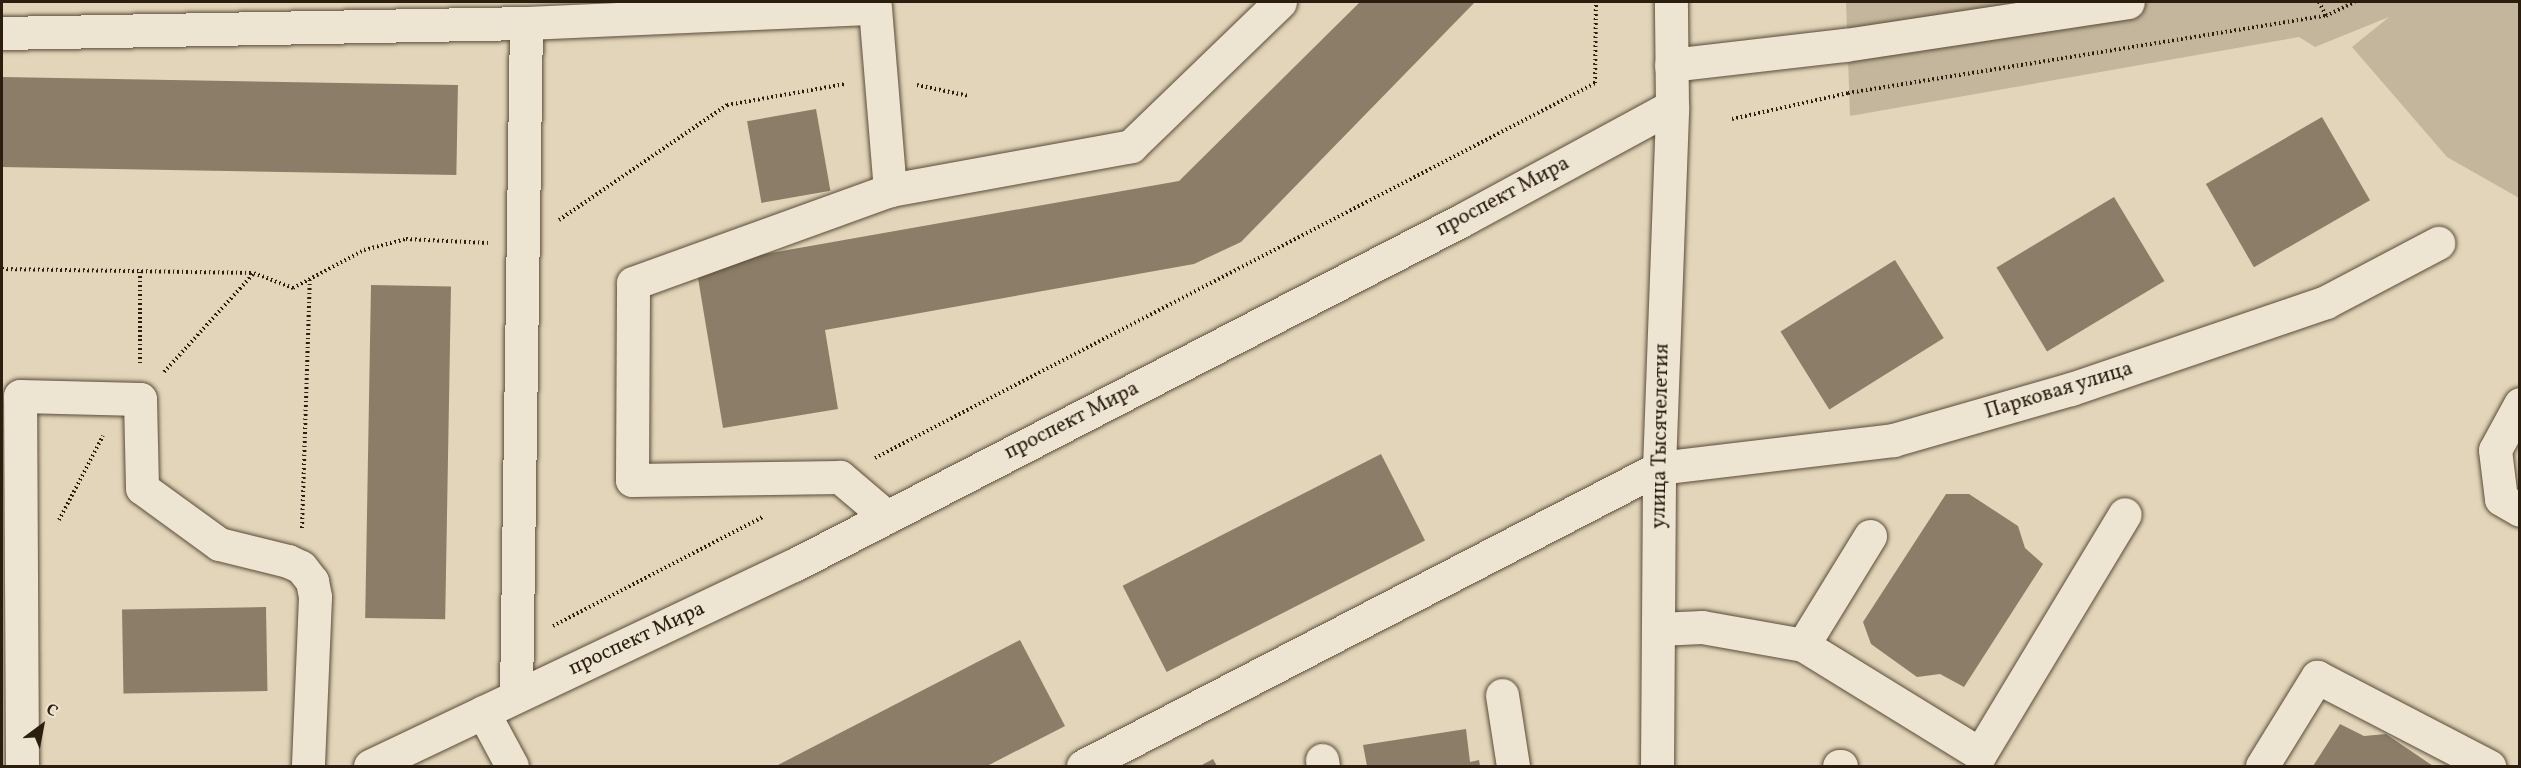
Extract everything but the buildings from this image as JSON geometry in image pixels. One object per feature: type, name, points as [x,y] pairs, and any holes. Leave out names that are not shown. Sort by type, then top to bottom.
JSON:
[{"type":"street","points":[[886,517],[840,477],[632,480],[633,283],[890,190],[1131,146],[1280,2]]},
{"type":"street","points":[[1671,2],[1672,106]]},
{"type":"street","points":[[1671,65],[1845,45],[2128,2]]},
{"type":"street","points":[[2,33],[525,23],[705,8],[875,5],[890,190]]},
{"type":"street","points":[[516,696],[525,23]]},
{"type":"street","name":"проспект Мира","points":[[369,766],[794,565],[1466,218],[1672,106]]},
{"type":"street","name":"улица Тысячелетия","points":[[1657,766],[1659,468],[1672,106]]},
{"type":"street","name":"Парковая улица","points":[[1659,468],[1893,440],[2071,389],[2326,302],[2438,243]]},
{"type":"street","points":[[22,766],[20,396],[131,399],[142,488],[219,544],[288,561],[301,567],[312,581],[315,597],[308,766]]},
{"type":"street","points":[[2520,404],[2494,450],[2501,499],[2520,510]]},
{"type":"street","points":[[1083,766],[1659,468]]},
{"type":"street","points":[[1658,629],[1702,627],[1803,645],[1980,754],[2125,514]]},
{"type":"street","points":[[1803,645],[1870,536]]},
{"type":"street","points":[[2262,766],[2317,677],[2489,766]]},
{"type":"street","points":[[1502,695],[1513,766]]},
{"type":"street","points":[[483,712],[512,766]]},
{"type":"path","points":[[840,477],[1595,83],[1596,2]]},
{"type":"path","points":[[2319,2],[2326,16]]},
{"type":"path","points":[[1732,120],[1848,93],[2326,16],[2355,2]]},
{"type":"path","points":[[131,399],[140,272]]},
{"type":"path","points":[[59,521],[131,399],[254,273]]},
{"type":"path","points":[[301,567],[310,280]]},
{"type":"path","points":[[544,630],[766,515]]},
{"type":"shaded area","points":[[1846,2],[2519,2],[2519,198],[2447,157],[2352,47],[2389,17],[2315,47],[2299,37],[1850,116]]}]
